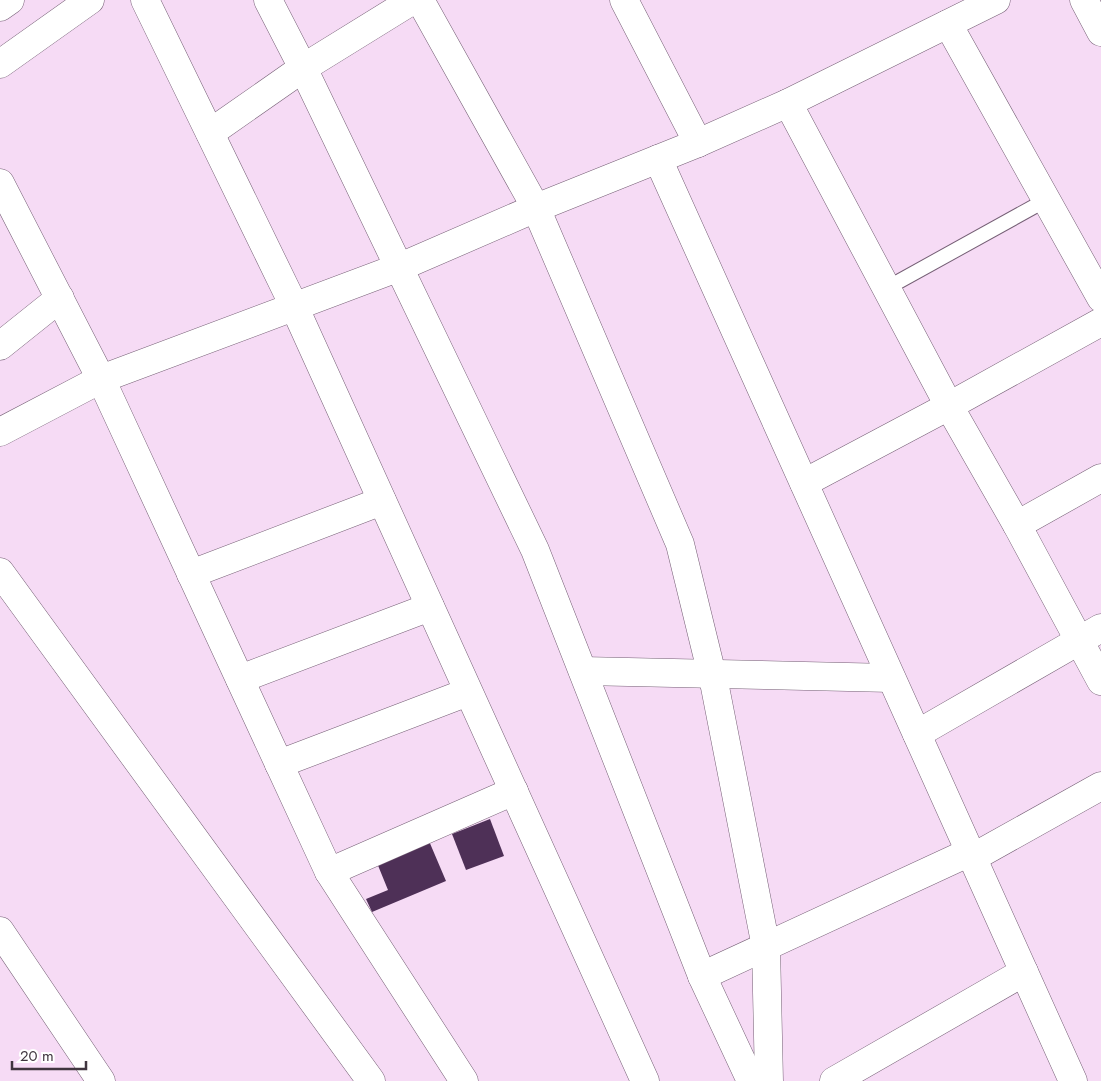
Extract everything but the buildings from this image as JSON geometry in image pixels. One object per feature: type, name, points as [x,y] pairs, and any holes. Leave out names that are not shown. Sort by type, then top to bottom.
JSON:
[{"type":"street","points":[[0,7],[10,0]]},
{"type":"street","points":[[0,64],[90,0]]},
{"type":"street","points":[[145,0],[294,306],[645,1081]]},
{"type":"street","points":[[268,0],[400,266],[535,550],[702,976],[751,1081]]},
{"type":"street","points":[[210,133],[303,68],[413,0]]},
{"type":"street","points":[[420,0],[536,208],[680,544],[712,674],[766,947],[768,1081]]},
{"type":"street","points":[[624,0],[698,143]]},
{"type":"street","points":[[0,432],[101,379],[400,266],[536,208],[698,143],[788,103],[996,0]]},
{"type":"street","points":[[1084,0],[1101,32]]},
{"type":"street","points":[[948,24],[1101,298]]},
{"type":"street","points":[[788,103],[949,406],[1017,525],[1090,635],[1101,681]]},
{"type":"street","points":[[658,159],[1073,1081]]},
{"type":"street","points":[[0,183],[101,379],[329,872],[464,1081]]},
{"type":"street","points":[[0,346],[60,298]]},
{"type":"street","points":[[804,483],[1101,322]]},
{"type":"street","points":[[1017,525],[1101,478]]},
{"type":"street","points":[[192,574],[382,501]]},
{"type":"street","points":[[3,580],[371,1081]]},
{"type":"street","points":[[240,679],[430,607]]},
{"type":"street","points":[[916,734],[1090,635]]},
{"type":"street","points":[[583,671],[891,678]]},
{"type":"street","points":[[279,764],[468,692]]},
{"type":"street","points":[[702,976],[971,855],[1101,786]]},
{"type":"street","points":[[329,872],[514,791]]},
{"type":"street","points":[[0,931],[101,1081]]},
{"type":"street","points":[[834,1081],[1024,972]]},
{"type":"lane","points":[[887,288],[1046,200]]}]
